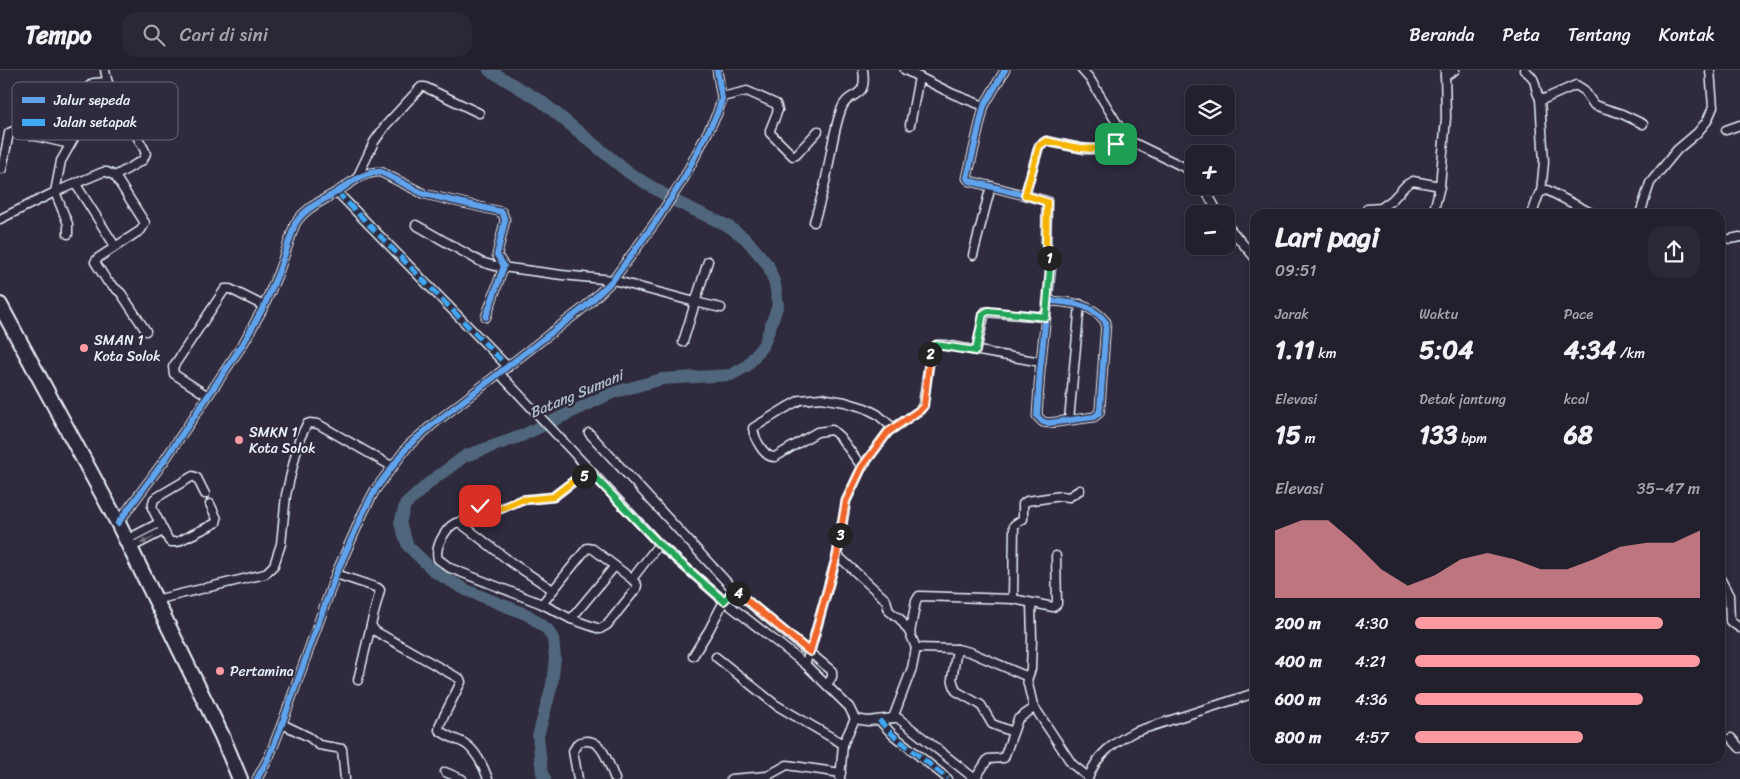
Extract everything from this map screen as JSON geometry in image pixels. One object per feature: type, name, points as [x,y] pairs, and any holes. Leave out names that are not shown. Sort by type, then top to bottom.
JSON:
[{"type":"highway","points":[[0,305],[118,523],[222,736],[240,779]]},
{"type":"street","points":[[105,70],[107,82]]},
{"type":"street","points":[[257,779],[269,757],[282,724],[336,574],[375,490],[408,446],[586,306],[613,280],[657,220],[684,178],[717,114],[722,97],[718,70]]},
{"type":"street","points":[[814,222],[826,180],[834,132],[842,108],[863,89],[865,83],[863,70]]},
{"type":"street","points":[[905,70],[953,94],[984,106]]},
{"type":"street","points":[[1006,70],[984,106],[967,176],[968,180],[1047,202],[1046,242],[1050,268],[1050,284],[1048,300],[1046,317],[1041,362],[1037,416],[1043,422],[1049,423],[1094,417],[1099,413],[1100,408],[1106,325],[1103,319],[1080,304],[1048,300]]},
{"type":"street","points":[[1082,70],[1090,79],[1126,138],[1185,168]]},
{"type":"street","points":[[1434,209],[1440,186],[1446,118],[1445,73],[1455,70]]},
{"type":"street","points":[[1524,70],[1534,79],[1540,99],[1544,162],[1541,192],[1534,209]]},
{"type":"street","points":[[1642,209],[1650,183],[1677,150],[1697,133],[1707,121],[1713,106],[1710,70]]},
{"type":"street","points":[[910,125],[920,77]]},
{"type":"street","points":[[1540,99],[1576,85],[1584,90],[1594,105],[1622,114],[1643,124]]},
{"type":"street","points":[[357,178],[374,142],[386,124],[421,87],[425,87],[479,113]]},
{"type":"street","points":[[722,97],[747,91],[776,104],[778,110],[770,133],[793,156],[796,156],[818,132]]},
{"type":"street","points":[[1726,130],[1740,125]]},
{"type":"street","points":[[2,169],[9,133],[12,132]]},
{"type":"street","points":[[1025,195],[1039,146],[1043,142],[1085,149],[1105,149],[1126,138]]},
{"type":"street","points":[[52,140],[70,144]]},
{"type":"street","points":[[68,234],[68,224],[55,192],[61,160],[73,140]]},
{"type":"street","points":[[115,176],[143,160],[146,153],[138,140]]},
{"type":"street","points":[[0,219],[55,192],[103,172],[115,176],[145,223],[141,230],[115,246],[95,262],[107,281],[121,293],[146,331]]},
{"type":"street","points":[[118,523],[164,461],[243,344],[264,306],[279,272],[295,224],[309,208],[357,178],[374,172],[381,172],[431,196],[499,210],[504,215],[505,220],[497,255],[504,266]]},
{"type":"street","points":[[1367,209],[1381,208],[1413,181],[1440,186]]},
{"type":"street","points":[[75,183],[115,246]]},
{"type":"street","points":[[973,255],[991,186]]},
{"type":"street","points":[[1541,192],[1549,191],[1583,209]]},
{"type":"street","points":[[336,192],[508,367]]},
{"type":"street","points":[[416,225],[481,262],[495,266],[613,280],[721,308]]},
{"type":"street","points":[[1235,235],[1250,252]]},
{"type":"street","points":[[1730,239],[1740,237]]},
{"type":"street","points":[[683,342],[708,261]]},
{"type":"street","points":[[486,317],[504,266]]},
{"type":"street","points":[[208,396],[174,374],[173,367],[225,290],[230,289],[264,306]]},
{"type":"street","points":[[1069,420],[1080,304]]},
{"type":"street","points":[[976,351],[985,312],[1046,317]]},
{"type":"street","points":[[805,664],[837,555],[846,501],[862,467],[892,428],[924,406],[930,354],[933,348],[936,345],[945,346],[1041,362]]},
{"type":"street","points":[[499,374],[659,544],[724,601],[805,664],[853,712],[855,719],[843,744],[841,776],[787,765],[767,776],[731,779]]},
{"type":"street","points":[[862,467],[840,437],[832,430],[817,432],[775,457],[771,457],[766,455],[754,434],[754,428],[800,400],[815,398],[840,400],[865,408],[877,414],[892,428]]},
{"type":"street","points":[[155,600],[265,574],[270,570],[274,565],[281,544],[286,495],[299,440],[307,424],[314,422],[318,424],[393,467]]},
{"type":"street","points":[[589,434],[734,590],[832,671],[832,677],[827,685]]},
{"type":"street","points":[[462,523],[480,506],[484,506],[493,512],[521,500],[549,499],[556,496],[578,478],[592,474]]},
{"type":"street","points":[[205,494],[197,478],[193,476],[157,497],[152,502],[152,508],[169,541],[177,542],[214,524],[217,519],[210,504]]},
{"type":"street","points":[[1013,600],[1014,525],[1024,519],[1024,503],[1061,496],[1069,497],[1080,490]]},
{"type":"street","points":[[542,604],[587,548],[593,549],[637,585],[636,589],[605,627],[600,629],[594,628],[570,619],[542,604],[450,568],[440,561],[436,552],[449,527],[455,522],[462,523],[512,563],[553,590]]},
{"type":"street","points":[[128,544],[159,523]]},
{"type":"street","points":[[128,544],[163,531]]},
{"type":"street","points":[[632,580],[659,544]]},
{"type":"street","points":[[837,555],[886,600],[889,611],[900,619],[910,632],[916,648],[912,668],[893,718]]},
{"type":"street","points":[[910,632],[916,601],[921,595],[1013,600],[1053,606],[1057,604],[1056,556]]},
{"type":"street","points":[[570,619],[615,566]]},
{"type":"street","points":[[336,574],[378,588],[380,592],[358,680]]},
{"type":"street","points":[[1725,587],[1729,595],[1730,621],[1740,628]]},
{"type":"street","points":[[693,656],[724,601],[734,590]]},
{"type":"street","points":[[1031,603],[1032,644],[1028,682],[1034,708],[1043,718],[1072,764],[1088,778],[1102,753],[1117,740],[1134,732],[1250,695]]},
{"type":"street","points":[[371,625],[377,633],[460,679],[461,682],[440,724],[440,730],[444,734],[469,746],[486,772],[488,779]]},
{"type":"street","points":[[916,648],[957,649],[974,653],[1028,677]]},
{"type":"street","points":[[957,649],[952,679],[956,691],[981,705],[992,724],[1013,732]]},
{"type":"street","points":[[716,656],[776,705],[843,744]]},
{"type":"street","points":[[855,719],[868,721],[898,718],[975,779],[988,759],[1004,758],[1019,717],[1034,708]]},
{"type":"street","points":[[879,720],[893,735],[948,779]]},
{"type":"street","points":[[282,724],[312,739],[319,745],[341,748],[343,751],[345,779]]},
{"type":"street","points":[[1731,738],[1740,748]]},
{"type":"street","points":[[578,779],[573,751],[578,743],[587,741],[596,743],[601,747],[615,779]]},
{"type":"street","points":[[445,772],[462,779]]},
{"type":"waterway","name":"Batang Sumani","points":[[489,70],[541,101],[629,173],[677,202],[728,226],[746,239],[768,265],[775,284],[778,305],[764,344],[747,366],[731,375],[662,379],[612,393],[521,436],[465,456],[430,482],[405,505],[400,523],[408,546],[435,572],[466,590],[528,615],[548,630],[553,639],[555,658],[552,685],[538,736],[542,773],[545,779]]},
{"type":"marked path","points":[[337,192],[508,367]]},
{"type":"marked path","points":[[462,523],[480,506],[484,506],[493,512],[521,500],[553,497],[578,478],[592,474]]},
{"type":"marked path","points":[[879,720],[893,735],[948,779]]},
{"type":"cycle path","points":[[257,779],[269,757],[282,724],[336,574],[375,490],[408,446],[432,425],[586,306],[613,280],[657,220],[684,178],[717,114],[722,99],[717,70]]},
{"type":"cycle path","points":[[1005,70],[984,106],[967,178],[970,181],[1047,201],[1046,242],[1051,268],[1037,416],[1043,422],[1049,423],[1094,417],[1099,413],[1100,408],[1106,322],[1087,307],[1072,303],[1048,301]]},
{"type":"cycle path","points":[[118,523],[164,461],[243,344],[264,306],[279,271],[295,224],[308,210],[357,179],[374,172],[381,172],[424,194],[502,212],[505,220],[497,255],[504,266],[486,317]]},
{"type":"place","name":"SMAN 1 Kota Solok","points":[[84,348]]},
{"type":"place","name":"SMKN 1 Kota Solok","points":[[239,440]]},
{"type":"place","name":"Pertamina","points":[[220,671]]},
{"type":"route","points":[[480,506],[482,505],[493,512],[521,500],[549,499],[556,496],[578,478],[592,474],[659,544],[724,601],[734,590],[810,652],[837,555],[846,501],[862,467],[888,432],[924,406],[931,350],[936,345],[976,351],[983,314],[988,311],[1046,317],[1050,284],[1049,257],[1046,242],[1047,203],[1046,201],[1025,195],[1040,144],[1046,141],[1085,149],[1105,149],[1116,144]]}]
